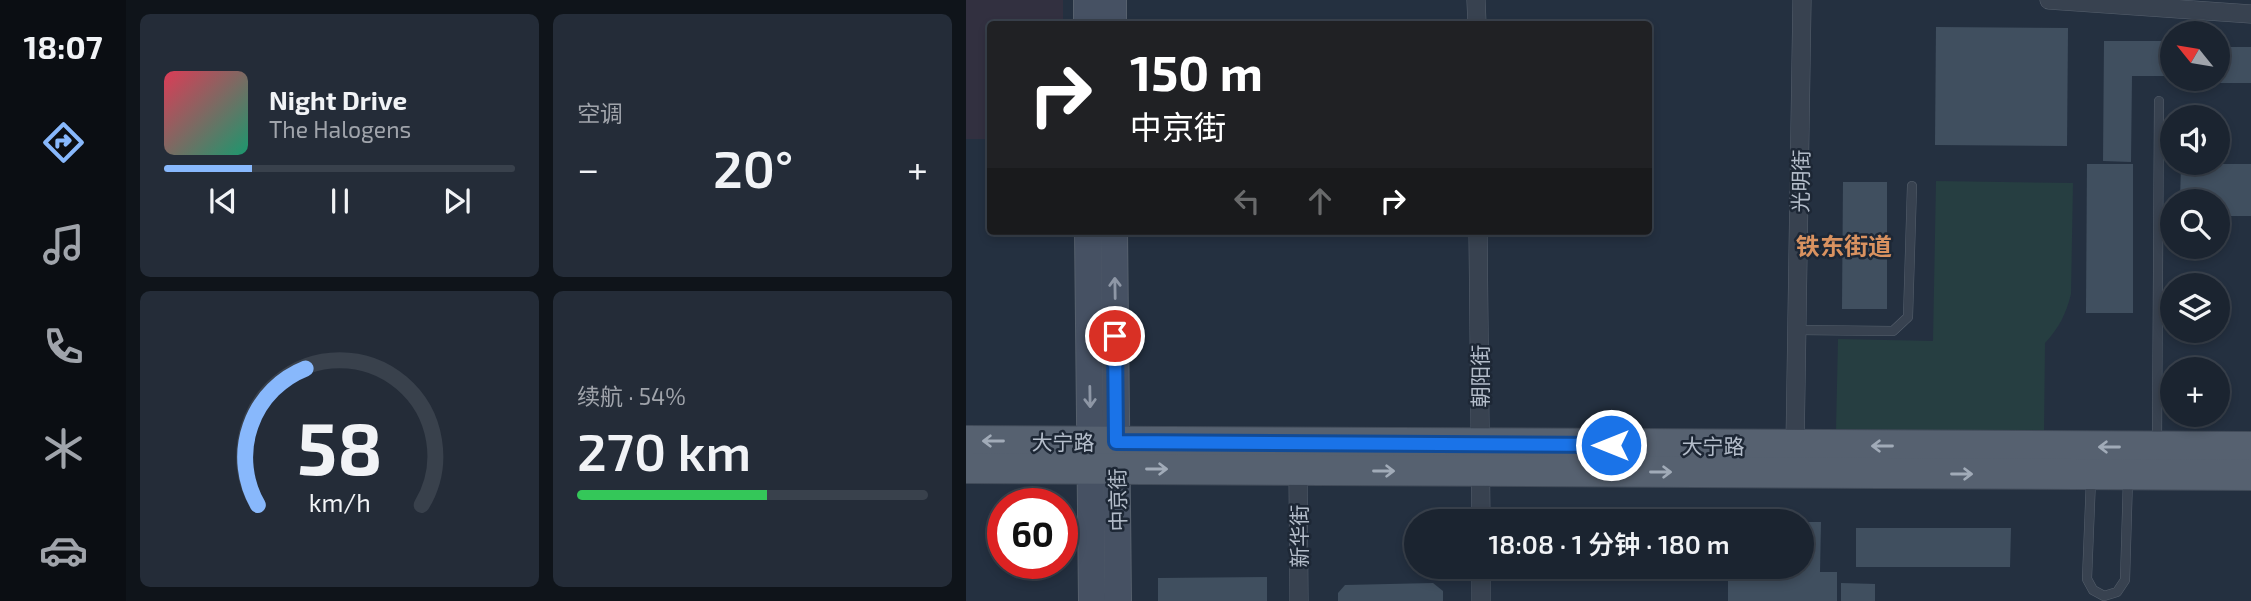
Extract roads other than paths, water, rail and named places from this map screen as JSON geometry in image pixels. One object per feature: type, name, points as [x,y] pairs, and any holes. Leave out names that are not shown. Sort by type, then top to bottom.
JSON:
[{"type":"main road","points":[[1087,0],[1087,21]]},
{"type":"main road","points":[[1113,0],[1113,21]]},
{"type":"main road","name":"中京街","points":[[1088,235],[1103,455],[1118,601]]},
{"type":"main road","name":"中京街","points":[[1092,601],[1103,455],[1114,235]]},
{"type":"main road","name":"大宁路","points":[[966,440],[1103,455],[1298,470],[1480,458],[1796,446],[2251,447]]},
{"type":"main road","name":"大宁路","points":[[966,468],[1103,455],[1480,458],[2091,474],[2251,475]]},
{"type":"street","points":[[1476,0],[1477,21]]},
{"type":"street","name":"光明街","points":[[1796,446],[1802,0]]},
{"type":"street","points":[[2049,0],[2179,4],[2251,14]]},
{"type":"street","name":"朝阳街","points":[[1478,235],[1481,509]]},
{"type":"street","name":"新华街","points":[[1298,470],[1299,601]]},
{"type":"street","points":[[1481,579],[1481,601]]},
{"type":"lane","points":[[2157,447],[2159,101]]},
{"type":"lane","points":[[1797,330],[1893,331],[1908,317],[1912,186]]},
{"type":"lane","points":[[2091,474],[2087,579],[2093,590],[2107,598],[2117,592],[2125,580],[2128,474]]},
{"type":"district","name":"铁东街道","points":[[1844,245]]}]
